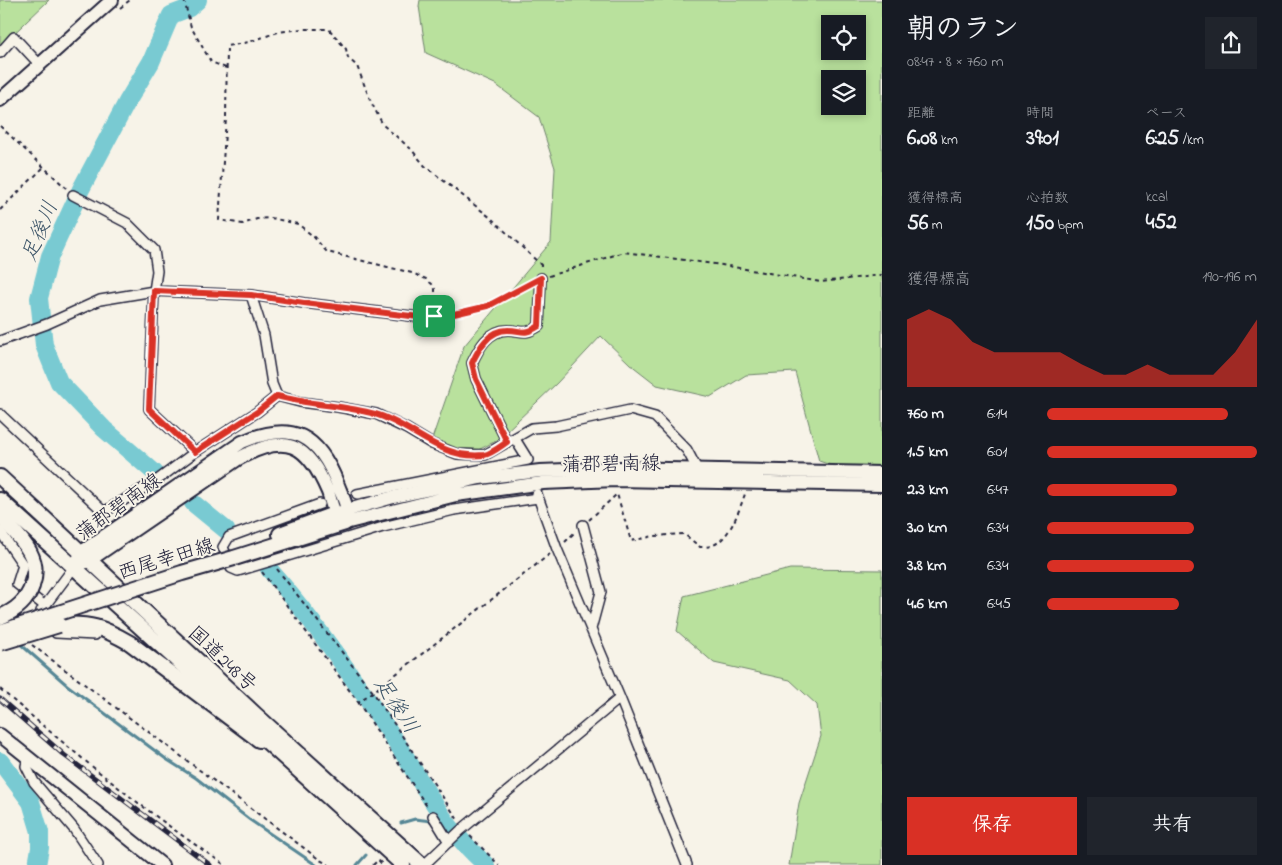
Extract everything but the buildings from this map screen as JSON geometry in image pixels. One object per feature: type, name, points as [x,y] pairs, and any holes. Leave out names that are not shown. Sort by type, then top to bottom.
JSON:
[{"type":"main road","points":[[0,100],[112,0]]},
{"type":"main road","name":"蒲郡碧南線","points":[[74,567],[86,556],[242,442],[260,434],[281,432],[294,434],[315,444],[323,453],[332,469],[342,516]]},
{"type":"main road","name":"蒲郡碧南線","points":[[342,516],[390,498],[480,478],[540,471],[617,468],[882,473]]},
{"type":"main road","name":"国道248号","points":[[0,477],[256,715],[423,865]]},
{"type":"main road","name":"蒲郡碧南線","points":[[342,516],[456,495],[543,483],[616,480],[882,485]]},
{"type":"main road","name":"国道248号","points":[[0,500],[403,865]]},
{"type":"main road","points":[[0,516],[25,543],[35,567],[32,586],[24,602],[0,617]]},
{"type":"main road","name":"西尾幸田線","points":[[0,632],[182,573],[342,516]]},
{"type":"main road","name":"西尾幸田線","points":[[0,627],[233,555]]},
{"type":"main road","points":[[0,643],[59,625],[81,623],[97,626],[130,644],[237,726],[292,763]]},
{"type":"main road","points":[[0,734],[162,865]]},
{"type":"street","points":[[0,53],[14,37],[40,66]]},
{"type":"street","points":[[76,196],[127,223],[154,250],[157,271],[154,291],[149,409],[195,452]]},
{"type":"street","points":[[357,494],[528,460],[511,441],[476,379],[472,363],[479,348],[492,334],[508,330],[522,333],[539,326],[541,278]]},
{"type":"street","points":[[0,341],[47,324],[100,300],[154,291],[251,295],[410,316],[434,316]]},
{"type":"street","points":[[251,295],[264,335],[272,384],[277,396]]},
{"type":"street","points":[[277,396],[300,402],[376,414],[432,444],[457,454],[486,455],[532,428],[556,426],[630,410],[655,417],[687,450],[697,469]]},
{"type":"street","points":[[0,414],[104,512],[156,481],[195,452],[257,412],[277,396]]},
{"type":"street","points":[[320,504],[229,537],[223,547],[231,568],[238,571],[382,527],[454,510],[537,496],[557,549],[620,698],[685,864]]},
{"type":"street","points":[[583,526],[601,592],[591,629]]},
{"type":"street","points":[[0,531],[23,565],[17,584],[45,606],[56,633],[95,635]]},
{"type":"street","points":[[18,634],[45,606],[74,567]]},
{"type":"street","points":[[423,865],[462,829],[620,698]]},
{"type":"street","points":[[28,757],[26,766],[34,782],[74,829],[98,865]]},
{"type":"street","points":[[433,816],[451,840]]},
{"type":"path","points":[[184,0],[191,27],[210,62],[226,68]]},
{"type":"path","points":[[541,278],[541,265],[490,218],[425,166],[411,149],[383,125],[371,102],[357,66],[348,58],[346,49],[329,29],[302,29],[278,32],[250,42],[227,46],[226,118],[219,220],[243,224],[258,219],[271,218],[298,224],[313,236],[327,252],[420,276],[432,284],[434,289],[434,316],[454,314],[488,306],[541,278],[624,252],[722,264],[821,282],[882,275]]},
{"type":"path","points":[[0,126],[76,196]]},
{"type":"path","points":[[0,210],[44,167]]},
{"type":"path","points":[[358,702],[557,549],[617,494],[631,541],[654,536],[684,534],[700,547],[712,546],[723,537],[735,520],[749,482]]},
{"type":"path","points":[[271,561],[373,692],[462,829],[499,865]]},
{"type":"path","points":[[257,565],[358,702],[433,816]]},
{"type":"path","points":[[30,644],[329,865]]},
{"type":"path","points":[[0,689],[144,809],[225,865]]},
{"type":"path","points":[[373,865],[378,860],[383,865]]},
{"type":"green space","points":[[0,0],[49,0],[0,47]]},
{"type":"green space","points":[[420,0],[882,0],[882,475],[871,479],[819,461],[795,372],[746,375],[710,397],[657,385],[630,364],[601,336],[557,383],[496,441],[466,456],[432,439],[464,346],[551,242],[555,168],[539,117],[495,84],[426,53],[419,6]]},
{"type":"green space","points":[[790,569],[882,570],[882,865],[789,865],[799,803],[821,736],[817,705],[790,680],[714,663],[677,631],[684,596]]},
{"type":"waterway","name":"足後川","points":[[155,473],[104,429],[59,382],[44,345],[39,298],[50,256],[81,189],[127,102],[151,62],[171,15],[189,8],[198,0]]},
{"type":"waterway","name":"足後川","points":[[193,503],[226,530]]},
{"type":"waterway","name":"足後川","points":[[269,569],[304,611],[353,678],[399,746],[447,823],[486,865]]},
{"type":"waterway","points":[[18,642],[67,685],[166,759],[196,778],[250,820],[316,865]]},
{"type":"waterway","points":[[0,761],[31,802],[40,832],[37,865]]},
{"type":"waterway","points":[[401,823],[415,819],[447,823]]},
{"type":"waterway","points":[[357,865],[366,855]]},
{"type":"railway","points":[[0,699],[64,755],[210,865]]},
{"type":"route","points":[[541,278],[539,326],[522,333],[508,330],[492,334],[479,348],[472,363],[476,379],[507,442],[486,455],[457,454],[432,444],[376,414],[300,402],[277,396],[257,412],[195,452],[149,409],[154,291],[251,295],[419,317],[434,316],[454,314],[488,306],[541,278]]}]
